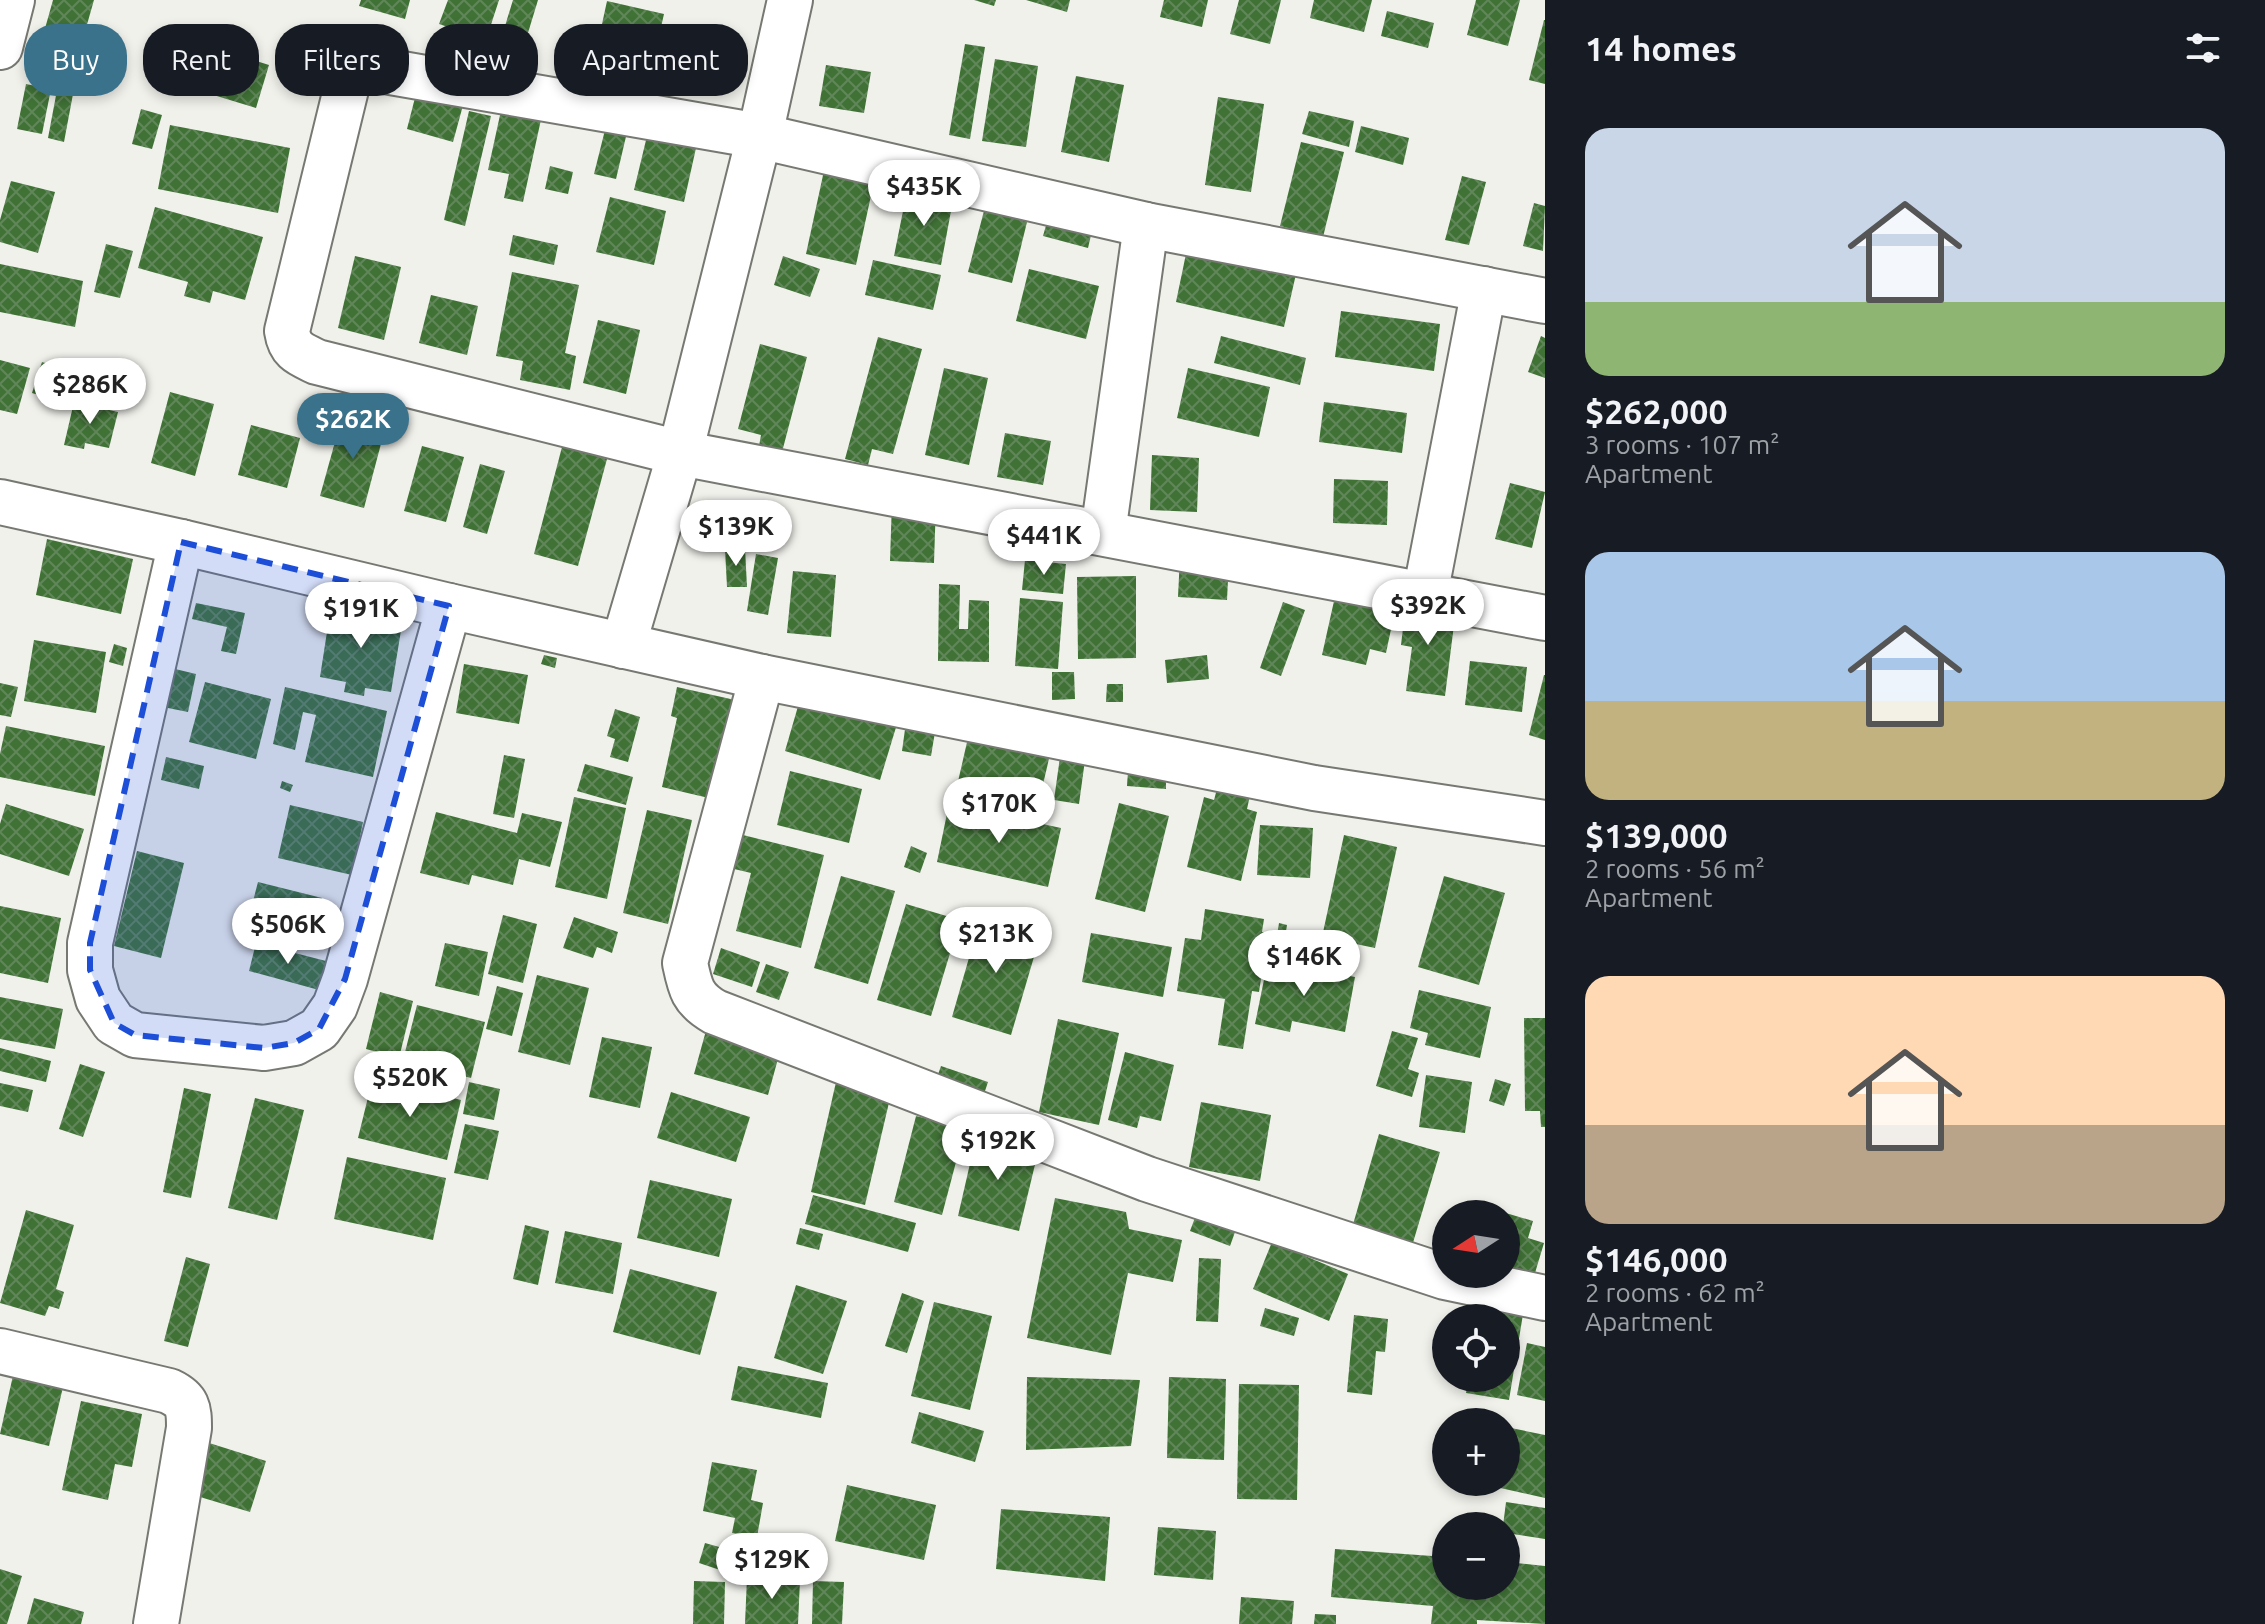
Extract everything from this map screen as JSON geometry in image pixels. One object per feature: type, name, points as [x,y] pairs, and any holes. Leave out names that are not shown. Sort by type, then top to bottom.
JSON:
[{"type":"street","points":[[0,47],[11,0]]},
{"type":"street","points":[[623,646],[680,453],[790,0]]},
{"type":"street","points":[[1545,301],[1146,225],[759,136],[379,70],[359,73],[348,81],[287,331],[289,343],[300,354],[317,362],[680,453],[1545,618]]},
{"type":"street","points":[[1103,533],[1146,225]]},
{"type":"street","points":[[1425,595],[1484,289]]},
{"type":"street","points":[[0,502],[762,677],[1314,788],[1545,823]]},
{"type":"street","points":[[181,542],[90,943],[90,970],[98,999],[114,1023],[135,1035],[264,1048],[294,1043],[319,1029],[335,1006],[345,979],[449,606]]},
{"type":"street","points":[[762,677],[685,963],[690,988],[700,1004],[729,1018],[1147,1179],[1445,1277],[1545,1298]]},
{"type":"street","points":[[0,1351],[169,1391],[181,1397],[189,1411],[189,1428],[156,1624]]},
{"type":"highlighted area","points":[[181,542],[449,606],[345,979],[319,1029],[294,1043],[264,1048],[135,1035],[114,1023],[90,970],[90,943]]},
{"type":"building","points":[[53,0],[94,0],[87,24],[46,24]]},
{"type":"building","points":[[361,0],[410,0],[405,19],[359,6]]},
{"type":"building","points":[[448,0],[499,0],[491,24],[439,24]]},
{"type":"building","points":[[513,0],[538,0],[531,24],[506,24]]},
{"type":"building","points":[[974,0],[996,0],[994,6]]},
{"type":"building","points":[[1026,0],[1070,0],[1067,12]]},
{"type":"building","points":[[1164,0],[1208,0],[1202,27],[1160,17]]},
{"type":"building","points":[[1239,0],[1281,0],[1270,44],[1230,34]]},
{"type":"building","points":[[1314,0],[1372,0],[1364,32],[1310,18]]},
{"type":"building","points":[[1476,0],[1520,0],[1508,46],[1467,35]]},
{"type":"building","points":[[607,1],[664,14],[662,24],[602,24]]},
{"type":"building","points":[[1387,11],[1434,23],[1428,48],[1381,36]]},
{"type":"building","points":[[1545,20],[1545,84],[1529,80]]},
{"type":"building","points":[[965,44],[985,47],[970,139],[949,135]]},
{"type":"building","points":[[995,59],[1038,66],[1026,147],[982,141]]},
{"type":"building","points":[[259,62],[269,65],[256,108],[217,96],[259,96]]},
{"type":"building","points":[[826,65],[871,72],[864,113],[819,106]]},
{"type":"building","points":[[1076,76],[1124,85],[1109,162],[1061,152]]},
{"type":"building","points":[[418,86],[425,88],[425,96],[465,98],[453,142],[407,129]]},
{"type":"building","points":[[24,94],[50,96],[42,134],[17,129]]},
{"type":"building","points":[[56,96],[73,96],[64,142],[48,138]]},
{"type":"building","points":[[1218,97],[1264,104],[1251,192],[1205,185]]},
{"type":"building","points":[[502,106],[542,115],[523,202],[504,198],[509,174],[488,170]]},
{"type":"building","points":[[141,109],[162,115],[152,149],[132,144]]},
{"type":"building","points":[[469,111],[491,116],[465,226],[444,220]]},
{"type":"building","points":[[1309,111],[1354,121],[1349,147],[1302,134]]},
{"type":"building","points":[[607,122],[628,128],[616,179],[594,174]]},
{"type":"building","points":[[170,125],[290,148],[278,213],[158,189]]},
{"type":"building","points":[[1361,126],[1409,138],[1403,165],[1355,152]]},
{"type":"building","points":[[647,136],[696,148],[684,202],[634,190]]},
{"type":"building","points":[[1301,142],[1344,152],[1323,237],[1280,226]]},
{"type":"building","points":[[550,166],[573,172],[568,194],[545,189]]},
{"type":"building","points":[[825,166],[875,177],[856,265],[806,254]]},
{"type":"building","points":[[1462,176],[1486,182],[1469,245],[1445,240]]},
{"type":"building","points":[[11,181],[55,192],[38,253],[0,242],[0,220]]},
{"type":"building","points":[[907,191],[953,200],[941,265],[894,256]]},
{"type":"building","points":[[610,197],[666,211],[654,265],[596,252]]},
{"type":"building","points":[[1534,203],[1545,206],[1543,251],[1523,246]]},
{"type":"building","points":[[155,207],[263,237],[245,300],[213,291],[210,303],[184,296],[188,282],[138,268]]},
{"type":"building","points":[[985,207],[1028,218],[1012,283],[968,272]]},
{"type":"building","points":[[1049,215],[1093,227],[1088,248],[1043,236]]},
{"type":"building","points":[[513,235],[558,245],[554,265],[509,255]]},
{"type":"building","points":[[106,244],[133,251],[120,298],[94,292]]},
{"type":"building","points":[[1187,249],[1296,274],[1284,327],[1176,302]]},
{"type":"building","points":[[355,256],[401,267],[384,340],[338,328]]},
{"type":"building","points":[[783,256],[820,269],[810,297],[774,285]]},
{"type":"building","points":[[873,260],[941,275],[933,310],[865,295]]},
{"type":"building","points":[[0,264],[83,281],[75,327],[0,312]]},
{"type":"building","points":[[1029,269],[1099,286],[1086,339],[1016,321]]},
{"type":"building","points":[[512,272],[579,285],[565,353],[576,356],[570,390],[520,380],[523,361],[496,356]]},
{"type":"building","points":[[431,295],[478,306],[467,355],[419,343]]},
{"type":"building","points":[[1341,311],[1440,324],[1434,371],[1335,357]]},
{"type":"building","points":[[598,320],[640,330],[626,394],[583,383]]},
{"type":"building","points":[[1221,336],[1306,358],[1300,385],[1214,363]]},
{"type":"building","points":[[1541,336],[1545,338],[1545,378],[1528,372]]},
{"type":"building","points":[[878,337],[922,349],[893,454],[872,449],[868,465],[845,459]]},
{"type":"building","points":[[760,344],[807,357],[782,452],[759,446],[761,435],[738,429]]},
{"type":"building","points":[[0,360],[30,368],[17,414],[0,410]]},
{"type":"building","points":[[42,362],[67,370],[58,401],[32,393]]},
{"type":"building","points":[[944,368],[988,378],[969,465],[925,455]]},
{"type":"building","points":[[1188,368],[1270,387],[1259,437],[1177,418]]},
{"type":"building","points":[[170,392],[214,404],[195,476],[151,463]]},
{"type":"building","points":[[74,402],[118,412],[109,448],[85,443],[84,449],[64,445]]},
{"type":"building","points":[[1324,402],[1407,413],[1402,453],[1319,442]]},
{"type":"building","points":[[343,413],[386,425],[364,508],[320,496]]},
{"type":"building","points":[[251,425],[300,438],[287,488],[238,475]]},
{"type":"building","points":[[1005,433],[1051,441],[1043,485],[997,477]]},
{"type":"building","points":[[422,446],[464,457],[446,522],[404,511]]},
{"type":"building","points":[[562,447],[607,459],[578,566],[534,554]]},
{"type":"building","points":[[1152,455],[1199,458],[1197,512],[1150,510]]},
{"type":"building","points":[[480,464],[505,471],[487,534],[463,527]]},
{"type":"building","points":[[1334,479],[1388,481],[1387,525],[1333,523]]},
{"type":"building","points":[[1510,483],[1545,492],[1532,548],[1495,539]]},
{"type":"building","points":[[892,501],[936,502],[934,563],[890,561]]},
{"type":"building","points":[[47,539],[133,559],[121,614],[36,595]]},
{"type":"building","points":[[745,548],[747,587],[727,587],[725,549]]},
{"type":"building","points":[[756,554],[778,558],[768,615],[747,611]]},
{"type":"building","points":[[1180,556],[1229,559],[1227,600],[1178,597]]},
{"type":"building","points":[[1025,560],[1066,564],[1063,594],[1022,590]]},
{"type":"building","points":[[793,571],[836,575],[831,637],[787,633]]},
{"type":"building","points":[[1136,576],[1136,658],[1078,659],[1077,577]]},
{"type":"building","points":[[1338,583],[1398,596],[1386,653],[1370,649],[1366,665],[1322,655]]},
{"type":"building","points":[[939,584],[960,585],[959,629],[968,629],[969,600],[989,601],[989,662],[938,661]]},
{"type":"building","points":[[1020,598],[1063,602],[1058,669],[1015,666]]},
{"type":"building","points":[[1283,602],[1305,610],[1281,676],[1260,668]]},
{"type":"building","points":[[196,603],[245,613],[236,654],[221,651],[227,627],[192,619]]},
{"type":"building","points":[[1406,603],[1456,609],[1445,696],[1406,691],[1412,647],[1401,645]]},
{"type":"building","points":[[331,606],[403,618],[391,692],[365,688],[364,696],[344,692],[346,682],[320,677]]},
{"type":"building","points":[[34,640],[106,652],[96,713],[24,701]]},
{"type":"building","points":[[114,644],[127,648],[123,666],[109,662]]},
{"type":"building","points":[[544,655],[557,658],[555,668],[541,664]]},
{"type":"building","points":[[1207,655],[1209,679],[1167,683],[1165,660]]},
{"type":"building","points":[[1470,661],[1527,667],[1522,712],[1465,705]]},
{"type":"building","points":[[464,664],[528,675],[519,724],[456,713]]},
{"type":"building","points":[[171,668],[196,674],[188,712],[163,707]]},
{"type":"building","points":[[1052,672],[1074,672],[1075,699],[1052,700]]},
{"type":"building","points":[[1545,675],[1545,740],[1529,735]]},
{"type":"building","points":[[205,682],[271,699],[256,759],[189,742]]},
{"type":"building","points":[[0,683],[18,687],[11,717],[0,715]]},
{"type":"building","points":[[1107,684],[1123,684],[1123,702],[1106,702]]},
{"type":"building","points":[[285,687],[387,711],[373,777],[305,762],[316,715],[303,712],[295,750],[273,744]]},
{"type":"building","points":[[677,687],[744,702],[713,799],[662,787],[677,718],[671,716]]},
{"type":"building","points":[[801,696],[897,724],[880,780],[785,751]]},
{"type":"building","points":[[615,709],[640,717],[628,762],[610,757],[615,739],[607,736]]},
{"type":"building","points":[[907,715],[937,720],[931,756],[902,751]]},
{"type":"building","points":[[6,726],[105,746],[95,796],[0,777],[0,754]]},
{"type":"building","points":[[970,729],[1051,750],[1038,806],[957,786]]},
{"type":"building","points":[[504,755],[525,759],[514,818],[493,814]]},
{"type":"building","points":[[166,757],[204,766],[199,789],[161,780]]},
{"type":"building","points":[[1060,757],[1085,760],[1079,804],[1054,800]]},
{"type":"building","points":[[585,764],[633,777],[626,805],[577,791]]},
{"type":"building","points":[[790,771],[862,789],[849,843],[777,825]]},
{"type":"building","points":[[1128,771],[1166,773],[1166,789],[1127,786]]},
{"type":"building","points":[[1221,774],[1253,782],[1247,809],[1257,812],[1241,881],[1187,867],[1204,797],[1214,800]]},
{"type":"building","points":[[282,781],[293,785],[290,792],[280,788]]},
{"type":"building","points":[[574,797],[626,808],[607,899],[555,887]]},
{"type":"building","points":[[1119,803],[1169,816],[1145,912],[1095,899]]},
{"type":"building","points":[[6,804],[84,829],[69,876],[0,854],[0,824]]},
{"type":"building","points":[[949,804],[1061,828],[1048,887],[937,862]]},
{"type":"building","points":[[290,805],[363,822],[352,875],[278,858]]},
{"type":"building","points":[[647,810],[692,820],[668,924],[623,913]]},
{"type":"building","points":[[436,812],[517,833],[522,813],[562,822],[550,867],[519,859],[513,885],[472,875],[469,885],[420,873]]},
{"type":"building","points":[[1260,825],[1313,828],[1310,878],[1257,875]]},
{"type":"building","points":[[739,834],[824,855],[801,948],[736,931],[751,873],[730,868]]},
{"type":"building","points":[[1344,835],[1397,847],[1375,948],[1322,937]]},
{"type":"building","points":[[911,846],[927,853],[920,873],[904,867]]},
{"type":"building","points":[[137,851],[184,863],[161,958],[114,946]]},
{"type":"building","points":[[841,876],[895,891],[868,984],[814,968]]},
{"type":"building","points":[[1444,876],[1505,893],[1479,985],[1418,967]]},
{"type":"building","points":[[258,882],[322,898],[311,944],[246,928]]},
{"type":"building","points":[[906,904],[960,920],[931,1016],[877,1000]]},
{"type":"building","points":[[0,906],[61,918],[48,983],[0,973]]},
{"type":"building","points":[[1205,909],[1264,919],[1262,932],[1277,935],[1279,923],[1287,925],[1283,950],[1266,947],[1259,992],[1252,991],[1243,1049],[1218,1045],[1225,999],[1177,991],[1185,938],[1201,940]]},
{"type":"building","points":[[503,915],[537,924],[523,983],[488,974]]},
{"type":"building","points":[[981,916],[1041,933],[1011,1035],[952,1017]]},
{"type":"building","points":[[574,917],[618,932],[612,953],[597,947],[593,958],[563,948]]},
{"type":"building","points":[[1091,933],[1172,947],[1163,997],[1082,982]]},
{"type":"building","points":[[256,943],[326,961],[319,990],[249,971]]},
{"type":"building","points":[[445,943],[488,952],[479,996],[435,986]]},
{"type":"building","points":[[721,948],[760,962],[752,987],[713,974]]},
{"type":"building","points":[[1268,960],[1355,977],[1345,1032],[1292,1021],[1290,1032],[1255,1024]]},
{"type":"building","points":[[766,964],[789,972],[779,1000],[756,992]]},
{"type":"building","points":[[537,975],[589,988],[570,1065],[518,1052]]},
{"type":"building","points":[[497,986],[523,993],[512,1036],[486,1029]]},
{"type":"building","points":[[1419,990],[1491,1007],[1480,1058],[1425,1045],[1428,1033],[1410,1028]]},
{"type":"building","points":[[380,992],[413,1001],[399,1058],[366,1049]]},
{"type":"building","points":[[0,997],[63,1009],[55,1049],[0,1039]]},
{"type":"building","points":[[417,1005],[485,1022],[471,1078],[403,1060]]},
{"type":"building","points":[[1524,1018],[1545,1018],[1545,1127],[1541,1127],[1540,1111],[1525,1111]]},
{"type":"building","points":[[1058,1019],[1119,1033],[1099,1125],[1039,1112]]},
{"type":"building","points":[[707,1027],[781,1048],[768,1095],[694,1074]]},
{"type":"building","points":[[1392,1031],[1418,1038],[1408,1069],[1419,1073],[1412,1097],[1376,1086]]},
{"type":"building","points":[[602,1037],[652,1047],[640,1108],[589,1097]]},
{"type":"building","points":[[0,1048],[51,1061],[46,1082],[0,1071]]},
{"type":"building","points":[[1125,1052],[1174,1065],[1161,1121],[1140,1116],[1137,1128],[1108,1120]]},
{"type":"building","points":[[80,1064],[105,1072],[83,1137],[59,1129]]},
{"type":"building","points":[[941,1066],[988,1082],[981,1103],[934,1086]]},
{"type":"building","points":[[1426,1075],[1472,1082],[1465,1133],[1419,1127]]},
{"type":"building","points":[[373,1077],[461,1100],[447,1160],[358,1138]]},
{"type":"building","points":[[1495,1079],[1511,1084],[1504,1106],[1489,1101]]},
{"type":"building","points":[[469,1082],[500,1089],[494,1120],[463,1114]]},
{"type":"building","points":[[836,1082],[891,1094],[865,1205],[811,1192]]},
{"type":"building","points":[[0,1083],[33,1090],[28,1112],[0,1106]]},
{"type":"building","points":[[184,1088],[211,1094],[191,1198],[163,1192]]},
{"type":"building","points":[[671,1092],[750,1117],[736,1162],[657,1138]]},
{"type":"building","points":[[255,1098],[304,1110],[277,1220],[228,1208]]},
{"type":"building","points":[[1201,1102],[1271,1115],[1260,1181],[1189,1167]]},
{"type":"building","points":[[916,1116],[965,1128],[942,1215],[894,1202]]},
{"type":"building","points":[[465,1124],[499,1131],[488,1180],[454,1173]]},
{"type":"building","points":[[977,1133],[1039,1148],[1019,1231],[958,1216]]},
{"type":"building","points":[[1379,1134],[1440,1152],[1412,1246],[1352,1228]]},
{"type":"building","points":[[347,1157],[446,1178],[433,1240],[334,1219]]},
{"type":"building","points":[[650,1180],[732,1199],[719,1257],[637,1238]]},
{"type":"building","points":[[813,1195],[916,1223],[908,1252],[805,1224]]},
{"type":"building","points":[[1055,1198],[1126,1212],[1129,1229],[1182,1240],[1173,1282],[1128,1273],[1111,1355],[1027,1338]]},
{"type":"building","points":[[1199,1207],[1239,1221],[1230,1246],[1190,1231]]},
{"type":"building","points":[[26,1210],[74,1225],[56,1289],[64,1292],[59,1309],[49,1306],[45,1316],[0,1303]]},
{"type":"building","points":[[1520,1217],[1533,1221],[1528,1238],[1544,1243],[1532,1283],[1520,1280]]},
{"type":"building","points":[[525,1225],[549,1231],[538,1285],[513,1279]]},
{"type":"building","points":[[800,1228],[823,1234],[819,1250],[796,1244]]},
{"type":"building","points":[[565,1231],[622,1243],[613,1294],[555,1283]]},
{"type":"building","points":[[1272,1242],[1348,1274],[1329,1321],[1253,1289]]},
{"type":"building","points":[[186,1257],[210,1264],[188,1347],[164,1341]]},
{"type":"building","points":[[1199,1258],[1221,1259],[1218,1322],[1196,1321]]},
{"type":"building","points":[[630,1269],[717,1292],[700,1355],[613,1332]]},
{"type":"building","points":[[796,1285],[847,1301],[823,1374],[774,1358]]},
{"type":"building","points":[[902,1293],[924,1301],[907,1353],[885,1346]]},
{"type":"building","points":[[934,1302],[992,1316],[970,1410],[911,1396]]},
{"type":"building","points":[[1520,1307],[1524,1308],[1520,1333]]},
{"type":"building","points":[[1265,1308],[1299,1318],[1294,1336],[1260,1326]]},
{"type":"building","points":[[1354,1315],[1388,1319],[1385,1352],[1376,1351],[1372,1395],[1347,1392]]},
{"type":"building","points":[[1527,1343],[1545,1347],[1545,1401],[1517,1395]]},
{"type":"building","points":[[738,1366],[828,1383],[821,1418],[731,1400]]},
{"type":"building","points":[[14,1371],[64,1383],[49,1446],[0,1434]]},
{"type":"building","points":[[1027,1377],[1140,1380],[1131,1446],[1026,1450]]},
{"type":"building","points":[[1169,1377],[1226,1379],[1224,1460],[1167,1458]]},
{"type":"building","points":[[1239,1384],[1299,1385],[1297,1500],[1237,1499]]},
{"type":"building","points":[[1466,1392],[1510,1392],[1509,1400]]},
{"type":"building","points":[[81,1401],[142,1414],[132,1467],[115,1464],[108,1500],[62,1490]]},
{"type":"building","points":[[919,1412],[984,1431],[975,1462],[911,1443]]},
{"type":"building","points":[[1520,1430],[1545,1435],[1545,1498],[1520,1492]]},
{"type":"building","points":[[206,1442],[266,1461],[250,1512],[190,1494]]},
{"type":"building","points":[[712,1462],[757,1470],[751,1500],[763,1503],[757,1537],[732,1533],[735,1518],[703,1511]]},
{"type":"building","points":[[847,1485],[936,1505],[924,1560],[835,1541]]},
{"type":"building","points":[[1506,1502],[1545,1508],[1545,1539],[1520,1535],[1520,1512],[1505,1512]]},
{"type":"building","points":[[1001,1509],[1110,1517],[1105,1581],[996,1569]]},
{"type":"building","points":[[1158,1527],[1216,1531],[1213,1580],[1154,1575]]},
{"type":"building","points":[[705,1543],[730,1550],[723,1571],[699,1563]]},
{"type":"building","points":[[1335,1549],[1432,1556],[1432,1600],[1520,1600],[1520,1563],[1545,1566],[1545,1624],[1477,1620],[1477,1624],[1431,1624],[1433,1606],[1331,1597]]},
{"type":"building","points":[[0,1569],[22,1576],[7,1624],[0,1624]]},
{"type":"building","points":[[747,1577],[800,1580],[798,1624],[745,1624]]},
{"type":"building","points":[[694,1581],[725,1582],[724,1624],[693,1624]]},
{"type":"building","points":[[813,1581],[844,1582],[842,1624],[812,1624]]},
{"type":"building","points":[[1241,1597],[1294,1601],[1292,1624],[1239,1624]]},
{"type":"building","points":[[34,1598],[84,1612],[81,1624],[27,1624]]},
{"type":"building","points":[[1315,1614],[1336,1615],[1336,1624],[1314,1624]]}]
